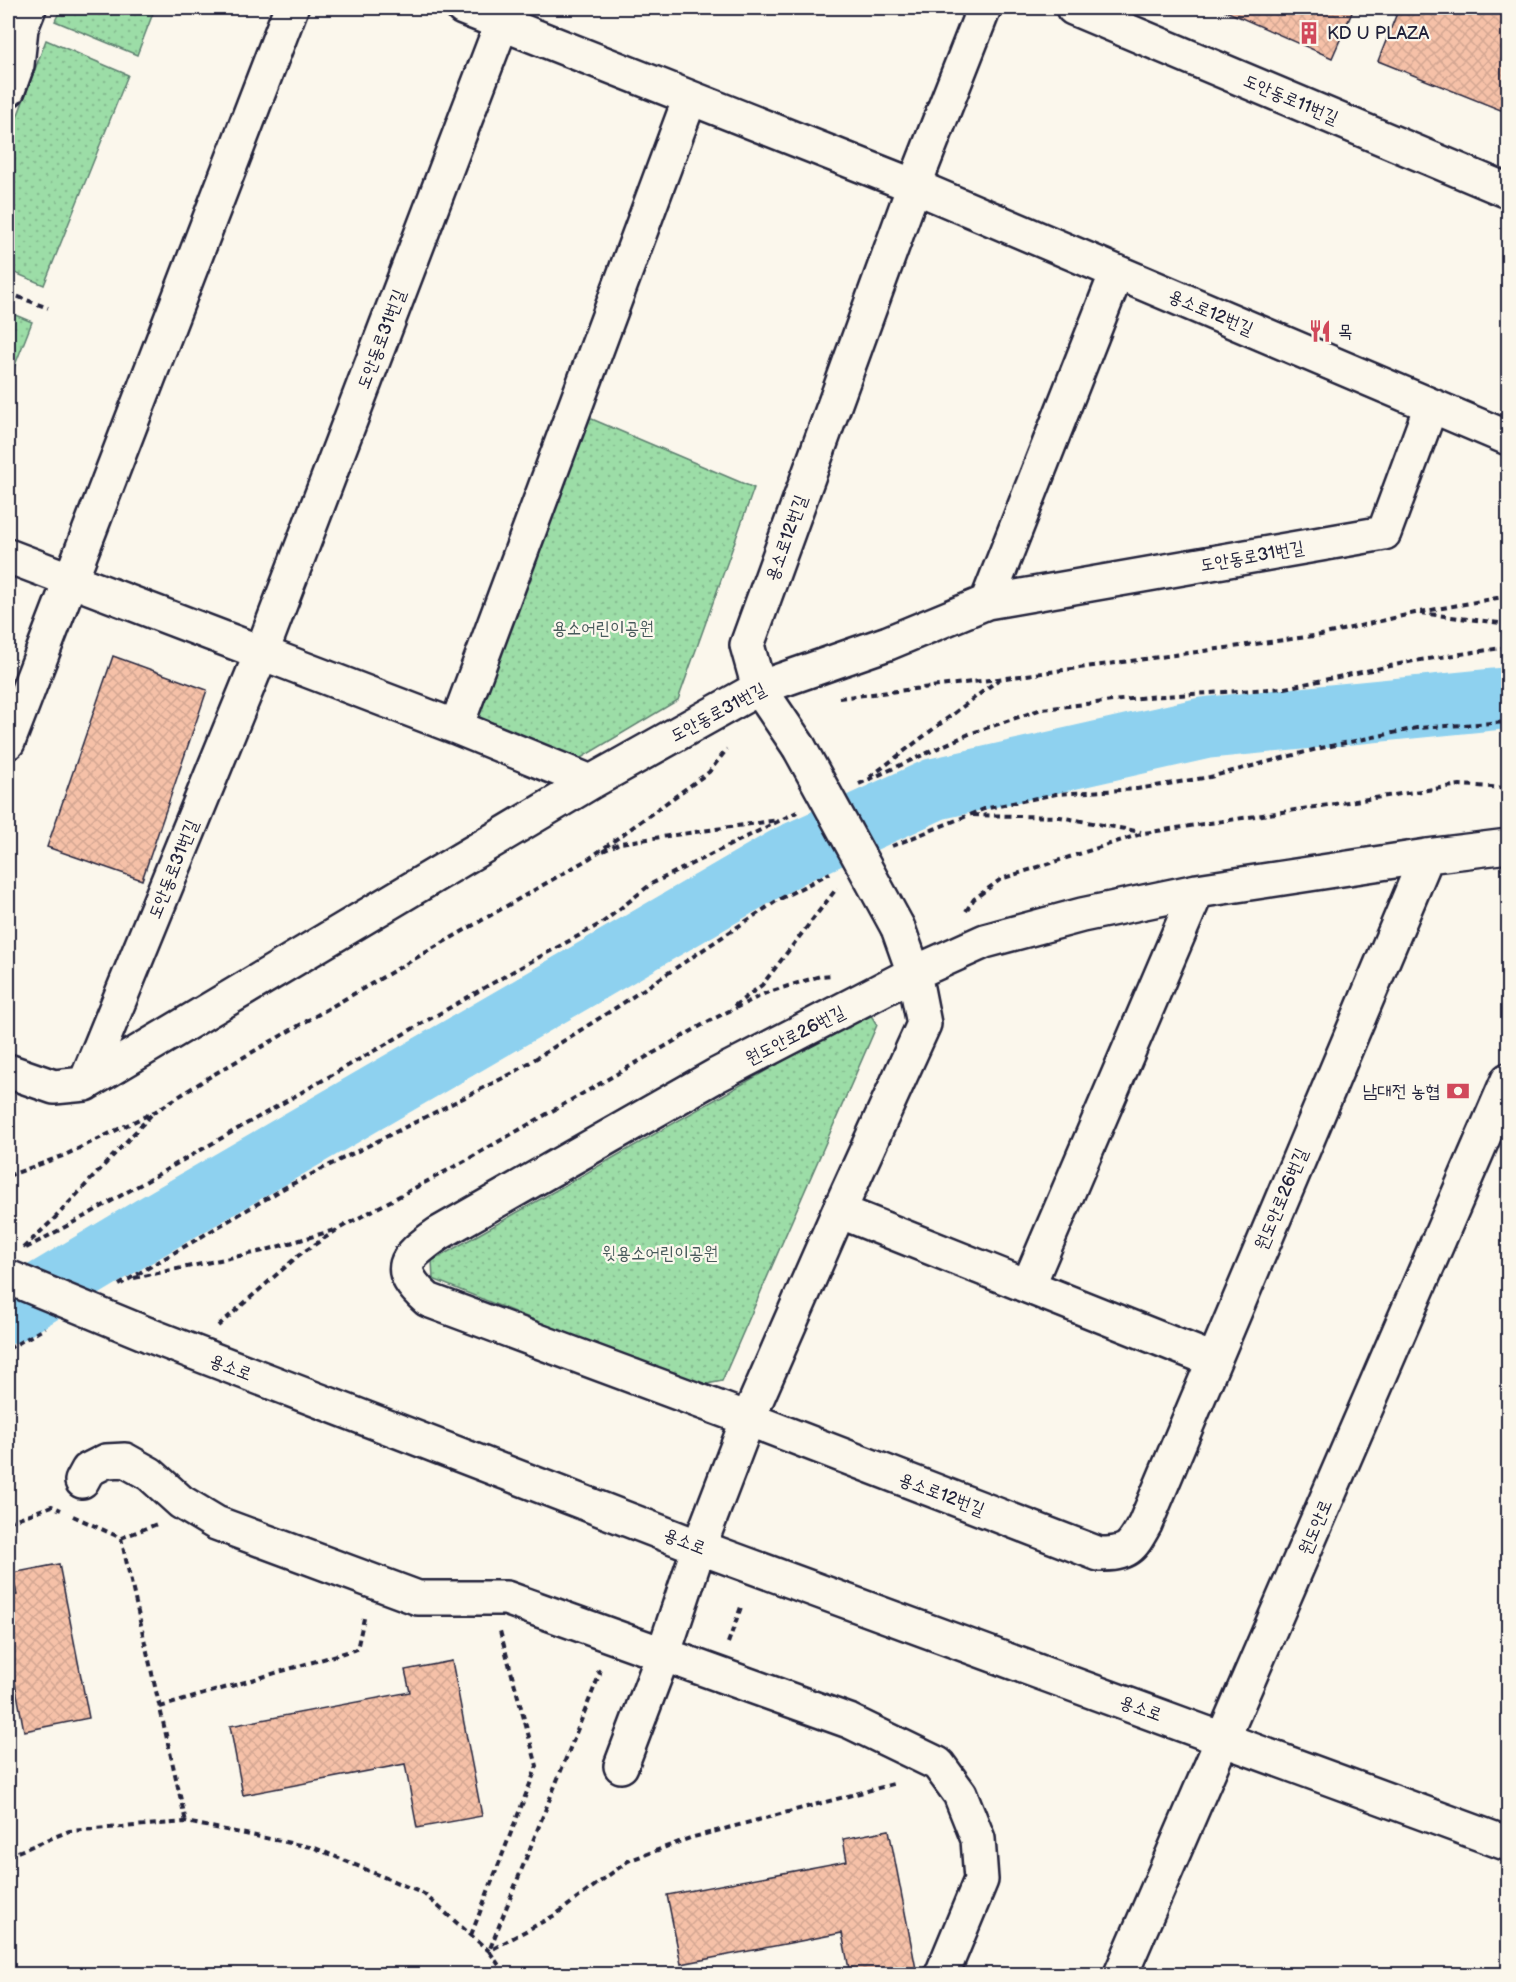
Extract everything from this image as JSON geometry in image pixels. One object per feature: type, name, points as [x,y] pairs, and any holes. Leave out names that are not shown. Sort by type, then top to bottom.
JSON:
[{"type":"street","points":[[8,742],[291,8]]},
{"type":"street","points":[[463,8],[914,186]]},
{"type":"street","name":"용소로12번길","points":[[914,973],[898,928],[799,747],[759,688],[747,645],[914,186],[984,8]]},
{"type":"street","name":"도안동로11번길","points":[[1073,8],[1509,191]]},
{"type":"street","name":"도안동로31번길","points":[[85,1084],[261,654],[502,23]]},
{"type":"street","points":[[8,90],[17,65],[19,26]]},
{"type":"street","points":[[456,727],[690,98]]},
{"type":"street","name":"용소로12번길","points":[[914,186],[1509,438]]},
{"type":"street","points":[[987,602],[1117,272]]},
{"type":"street","name":"도안동로31번길","points":[[85,1084],[591,782],[759,688],[888,643],[987,602],[1384,533],[1431,406]]},
{"type":"street","points":[[8,556],[456,727],[591,782]]},
{"type":"street","name":"원도안로26번길","points":[[420,1247],[438,1234],[717,1075],[914,973],[985,941],[1082,915],[1197,891],[1427,856],[1509,846]]},
{"type":"street","name":"원도안로26번길","points":[[1135,1543],[1427,856]]},
{"type":"street","points":[[1028,1286],[1197,891]]},
{"type":"street","points":[[621,1766],[663,1655],[699,1547],[748,1419],[924,1024],[914,973]]},
{"type":"street","points":[[8,1071],[54,1087],[85,1084]]},
{"type":"street","name":"원도안로","points":[[1121,1974],[1509,1080]]},
{"type":"street","points":[[839,1211],[1213,1360]]},
{"type":"street","name":"용소로12번길","points":[[420,1247],[409,1258],[406,1271],[412,1286],[428,1300],[748,1419],[1099,1554],[1118,1554],[1135,1543]]},
{"type":"street","name":"용소로","points":[[8,1277],[149,1335],[699,1547],[1509,1844]]},
{"type":"street","points":[[82,1481],[88,1470],[106,1461],[125,1460],[150,1474],[181,1502],[216,1523],[418,1598],[506,1598],[849,1721],[938,1764],[960,1794],[978,1839],[981,1880],[942,1974]]},
{"type":"path","points":[[8,293],[48,308]]},
{"type":"path","points":[[830,699],[998,679],[1321,635],[1415,613],[1509,596]]},
{"type":"path","points":[[1415,613],[1509,624]]},
{"type":"path","points":[[853,787],[969,734],[1042,709],[1148,697],[1285,688],[1414,661],[1509,647]]},
{"type":"path","points":[[863,783],[998,679]]},
{"type":"path","points":[[884,850],[984,809],[1056,794],[1137,789],[1210,777],[1321,748],[1416,728],[1509,722]]},
{"type":"path","points":[[590,858],[709,772],[727,749]]},
{"type":"path","points":[[963,915],[974,899],[1001,879],[1144,833],[1460,785],[1509,788]]},
{"type":"path","points":[[156,1111],[53,1220],[19,1252],[602,923],[651,884],[802,810]]},
{"type":"path","points":[[969,815],[1060,817],[1144,833]]},
{"type":"path","points":[[8,1176],[65,1155],[156,1111],[211,1076],[590,858],[621,843],[782,819]]},
{"type":"path","points":[[110,1290],[286,1187],[513,1073],[778,900],[834,871]]},
{"type":"path","points":[[727,1012],[762,985],[843,880]]},
{"type":"path","points":[[214,1330],[299,1254],[340,1228],[463,1162],[727,1012],[766,993],[820,976],[853,973],[879,991]]},
{"type":"path","points":[[130,1278],[263,1251],[340,1228]]},
{"type":"path","points":[[9,1350],[51,1324]]},
{"type":"path","points":[[8,1522],[52,1506],[62,1510]]},
{"type":"path","points":[[72,1515],[121,1538],[186,1822]]},
{"type":"path","points":[[727,1647],[741,1607]]},
{"type":"path","points":[[160,1707],[357,1649],[367,1608]]},
{"type":"path","points":[[471,1935],[537,1766],[499,1625]]},
{"type":"path","points":[[489,1951],[600,1672],[593,1665]]},
{"type":"path","points":[[489,1951],[555,1915],[628,1861],[690,1838],[899,1782]]},
{"type":"path","points":[[8,1856],[69,1831],[186,1822],[315,1848],[424,1894],[489,1951],[506,1974]]},
{"type":"green space","points":[[61,8],[155,8],[137,55],[55,21]]},
{"type":"green space","points":[[46,40],[128,75],[44,285],[8,270],[8,147]]},
{"type":"green space","points":[[8,312],[32,322],[8,383]]},
{"type":"green space","name":"용소어린이공원","points":[[580,414],[754,488],[678,700],[581,758],[471,722]]},
{"type":"green space","name":"윗용소어린이공원","points":[[869,1012],[877,1025],[722,1381],[697,1386],[433,1279],[432,1261]]},
{"type":"building","name":"KD U PLAZA","points":[[1219,8],[1354,8],[1332,58]]},
{"type":"building","points":[[1399,8],[1508,8],[1508,113],[1378,61]]},
{"type":"building","points":[[113,656],[207,690],[142,880],[47,847]]},
{"type":"building","points":[[59,1564],[89,1718],[24,1731],[12,1667],[8,1668],[8,1596],[17,1595],[12,1573]]},
{"type":"building","points":[[452,1661],[482,1816],[417,1828],[405,1764],[243,1795],[230,1726],[410,1692],[405,1670]]},
{"type":"building","points":[[889,1830],[917,1974],[850,1974],[842,1933],[681,1964],[667,1895],[847,1861],[843,1839]]},
{"type":"waterway","points":[[8,1313],[151,1227],[791,855],[935,789],[1205,728],[1508,698]]},
{"type":"place","name":"KD U PLAZA","points":[[1309,33]]},
{"type":"place","name":"목","points":[[1320,331]]},
{"type":"place","name":"남대전 농협","points":[[1458,1091]]}]
